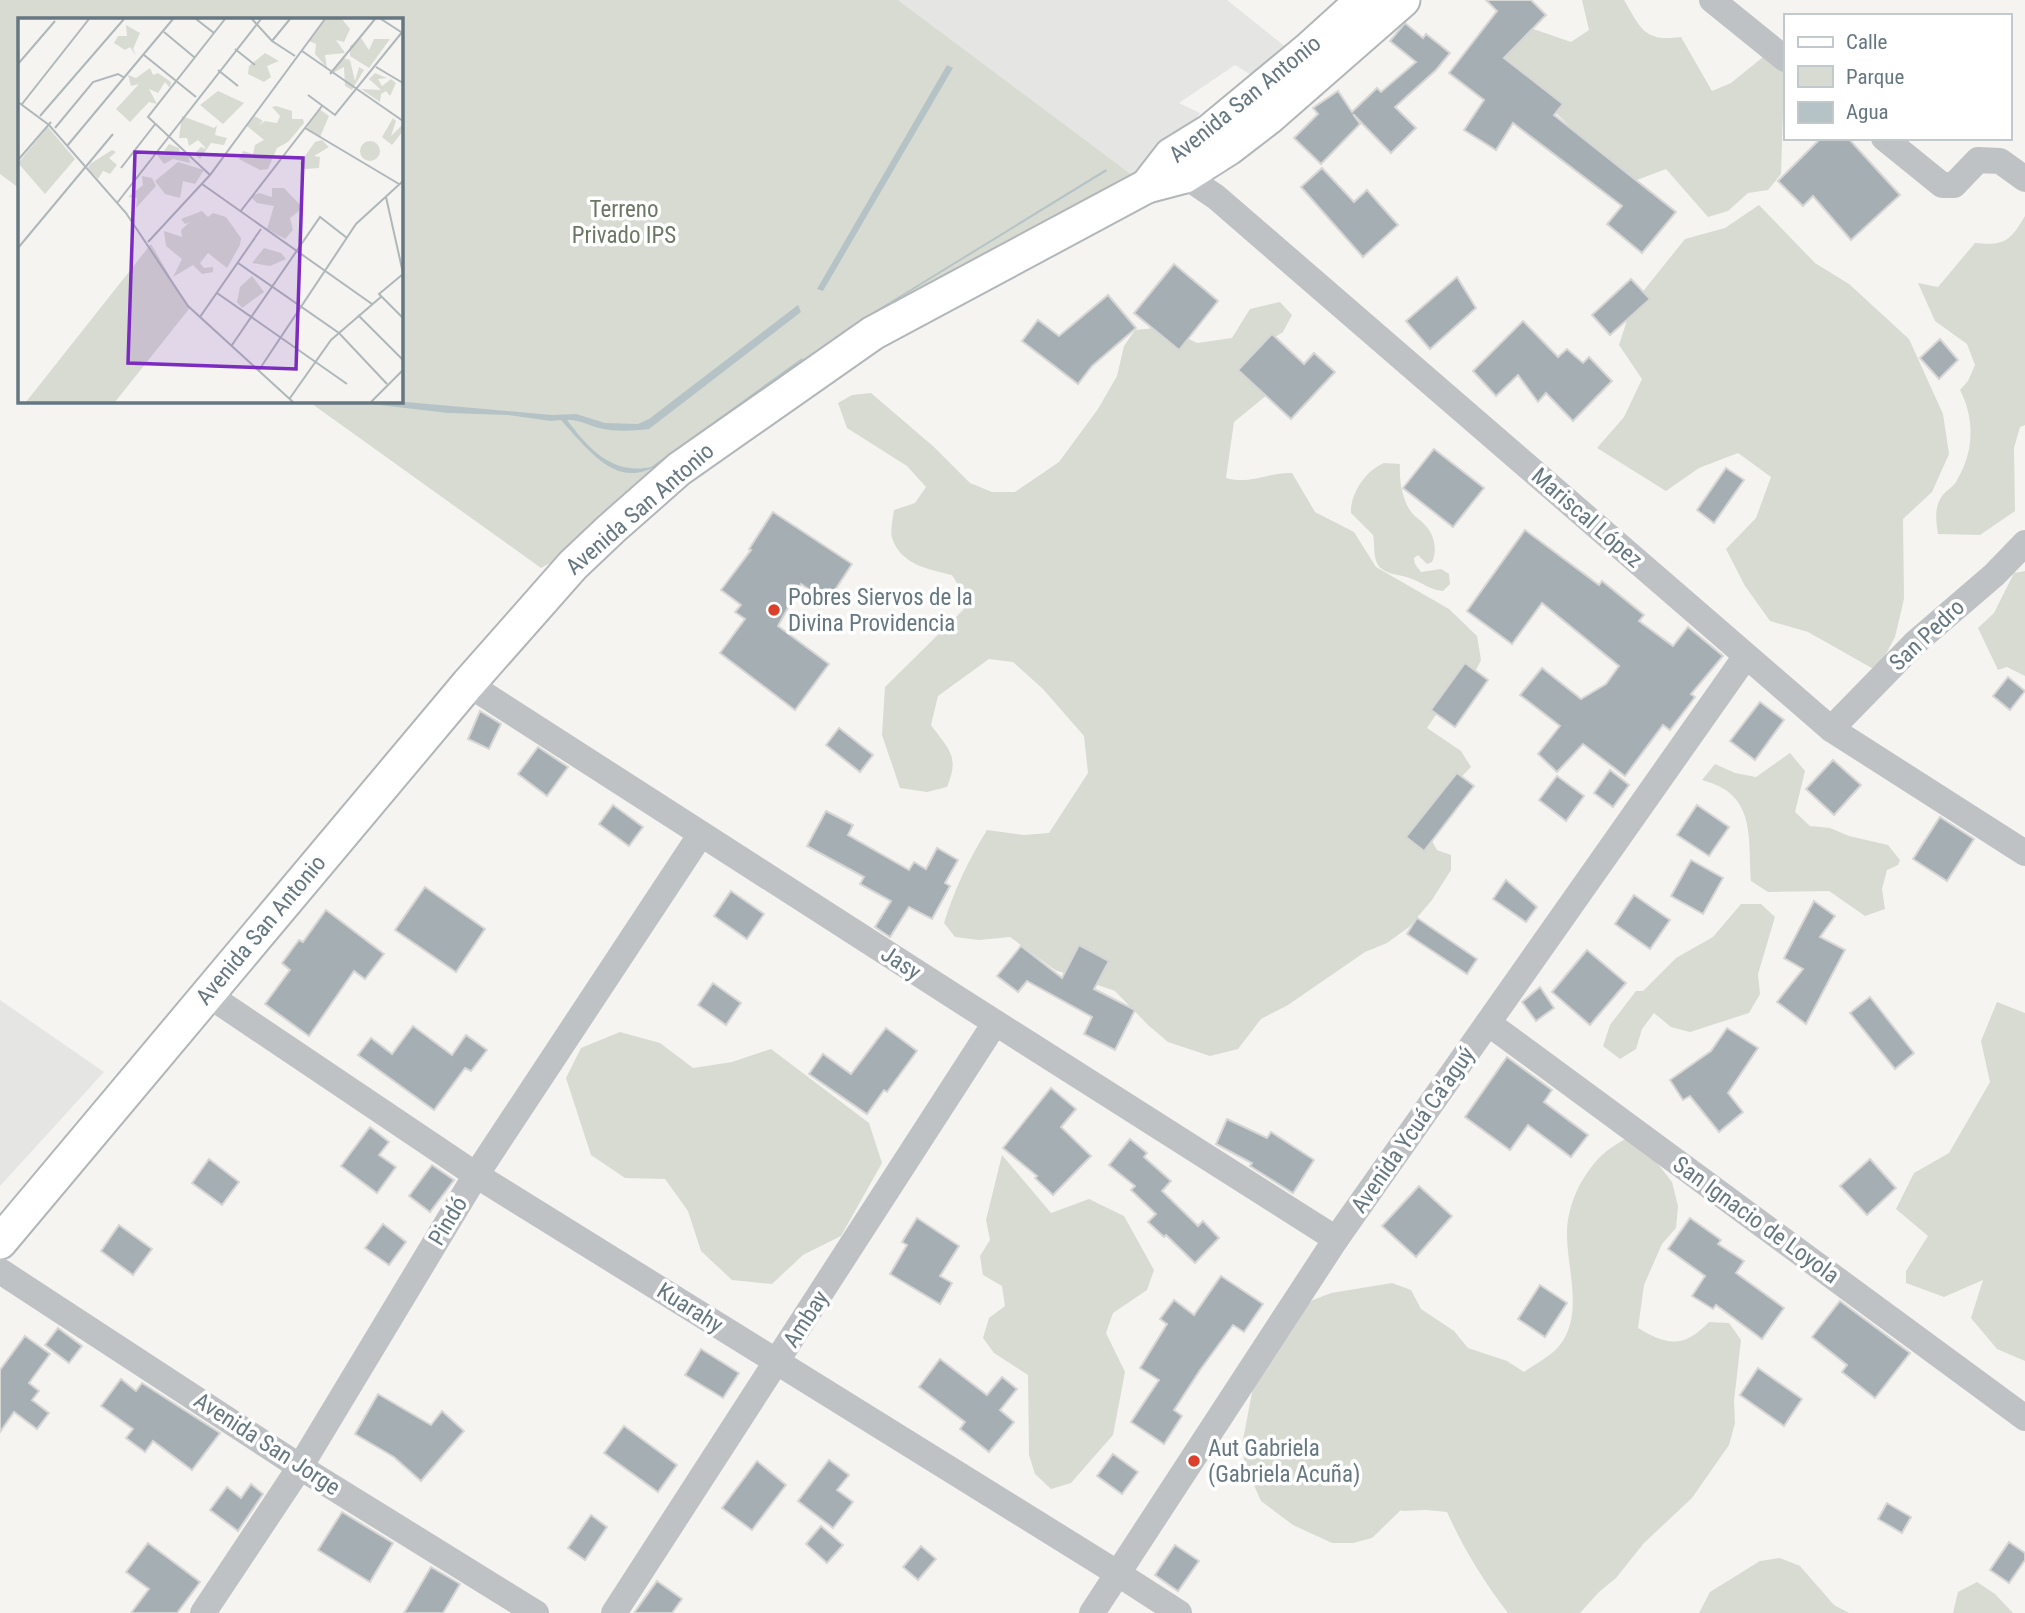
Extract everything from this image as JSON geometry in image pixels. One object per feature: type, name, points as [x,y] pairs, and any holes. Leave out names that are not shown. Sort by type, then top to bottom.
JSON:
[{"type":"main road","name":"Avenida San Antonio","points":[[1178,166],[1210,131],[1309,49],[1363,0]]},
{"type":"main road","name":"Avenida San Antonio","points":[[0,1242],[468,684],[572,565],[679,469],[873,333],[1147,186],[1178,166],[1229,148],[1268,118],[1403,0]]},
{"type":"street","points":[[1712,0],[1784,58]]},
{"type":"street","points":[[1886,140],[1942,185],[1954,185],[1978,160],[2000,161],[2025,179]]},
{"type":"street","name":"Mariscal López","points":[[1178,166],[1831,729],[2025,853]]},
{"type":"street","name":"San Pedro","points":[[1831,729],[1916,642],[1994,576],[2025,543]]},
{"type":"street","name":"Avenida Ycuá Ca'aguý","points":[[1092,1613],[1336,1239],[1746,656]]},
{"type":"street","name":"Jasy","points":[[468,684],[1336,1239]]},
{"type":"street","name":"Pindó","points":[[203,1613],[300,1467],[475,1175],[701,834]]},
{"type":"street","name":"Kuarahy","points":[[207,994],[475,1175],[1179,1613]]},
{"type":"street","name":"Ambay","points":[[614,1613],[995,1023]]},
{"type":"street","name":"San Ignacio de Loyola","points":[[1488,1023],[2025,1418]]},
{"type":"street","name":"Avenida San Jorge","points":[[0,1271],[300,1467],[536,1613]]},
{"type":"shaded area","points":[[898,0],[1227,0],[1287,48],[1251,75],[1235,65],[1179,103],[1200,113],[1147,186]]},
{"type":"shaded area","points":[[0,1000],[104,1072],[0,1186]]},
{"type":"green space","name":"Terreno Privado IPS","points":[[0,0],[898,0],[1147,186],[871,322],[572,551],[541,568],[309,402],[402,402],[402,18],[18,18],[18,187],[0,174]]},
{"type":"green space","points":[[1582,0],[1624,0],[1640,26],[1651,35],[1681,37],[1712,91],[1731,83],[1763,57],[1784,61],[1781,174],[1768,190],[1748,193],[1728,211],[1708,217],[1666,169],[1629,183],[1494,54],[1513,22],[1571,42],[1589,30]]},
{"type":"green space","points":[[1759,205],[1815,263],[1849,284],[1909,339],[1943,414],[1949,454],[1932,492],[1903,519],[1904,599],[1895,637],[1877,671],[1808,632],[1770,621],[1745,586],[1726,549],[1756,518],[1771,477],[1738,453],[1699,468],[1666,491],[1597,448],[1624,417],[1642,379],[1619,345],[1632,305],[1685,239],[1725,228]]},
{"type":"green space","points":[[2025,216],[2025,425],[2020,427],[2014,448],[2015,511],[1980,535],[1938,534],[1938,505],[1942,496],[1954,485],[1967,458],[1970,424],[1960,390],[1968,381],[1975,365],[1967,344],[1935,321],[1918,283],[1938,287],[1975,243],[1993,244],[2006,240]]},
{"type":"green space","points":[[1280,302],[1292,315],[1283,332],[1266,343],[1267,395],[1234,422],[1226,478],[1243,480],[1292,473],[1315,512],[1354,532],[1376,567],[1449,609],[1477,636],[1481,660],[1463,696],[1437,713],[1427,728],[1461,751],[1471,767],[1436,803],[1426,830],[1437,850],[1451,855],[1451,870],[1432,900],[1409,927],[1387,943],[1365,952],[1288,1005],[1261,1019],[1238,1049],[1210,1056],[1168,1042],[1115,991],[1055,970],[1010,937],[979,940],[955,937],[944,923],[962,875],[987,830],[1024,835],[1049,833],[1088,773],[1084,736],[1043,689],[1013,662],[989,659],[938,696],[931,725],[951,754],[953,768],[947,787],[927,792],[900,788],[882,735],[885,687],[964,609],[963,593],[952,575],[916,564],[896,547],[891,535],[894,510],[915,503],[926,487],[907,466],[847,428],[838,403],[852,395],[871,393],[934,447],[970,483],[992,492],[1015,492],[1059,462],[1098,409],[1117,376],[1124,346],[1135,330],[1165,327],[1197,343],[1232,338],[1250,309]]},
{"type":"green space","points":[[1384,463],[1400,464],[1406,502],[1433,537],[1435,552],[1432,562],[1427,564],[1418,555],[1414,558],[1415,564],[1421,572],[1441,569],[1449,574],[1450,584],[1443,591],[1379,567],[1373,535],[1351,513],[1353,498],[1360,484],[1371,471]]},
{"type":"green space","points":[[2025,571],[2025,676],[2007,667],[1998,670],[1978,628],[1994,613],[2014,573]]},
{"type":"green space","points":[[1790,753],[1805,771],[1795,812],[1810,826],[1830,828],[1849,836],[1888,845],[1900,860],[1898,865],[1887,870],[1882,889],[1885,909],[1865,916],[1829,891],[1768,892],[1751,881],[1746,818],[1732,795],[1719,786],[1702,780],[1715,764],[1735,773],[1756,777]]},
{"type":"green space","points":[[1741,904],[1761,904],[1775,917],[1758,974],[1760,994],[1749,1013],[1690,1032],[1671,1027],[1654,1013],[1642,1029],[1636,1049],[1620,1059],[1603,1046],[1610,1025],[1636,991],[1643,991],[1676,958],[1713,937]]},
{"type":"green space","points":[[1997,1002],[2025,1013],[2025,1361],[1997,1349],[1971,1318],[1983,1280],[1944,1297],[1906,1283],[1906,1271],[1928,1236],[1896,1209],[1914,1173],[1949,1153],[1990,1082],[1981,1041]]},
{"type":"green space","points":[[620,1032],[660,1043],[693,1068],[732,1062],[771,1049],[869,1123],[882,1163],[841,1236],[803,1255],[772,1284],[732,1280],[701,1251],[688,1211],[665,1179],[625,1178],[591,1155],[566,1078],[581,1048]]},
{"type":"green space","points":[[1634,1133],[1672,1182],[1678,1206],[1676,1228],[1662,1244],[1644,1285],[1638,1328],[1658,1338],[1675,1342],[1692,1336],[1709,1322],[1729,1323],[1741,1340],[1734,1401],[1735,1423],[1729,1445],[1692,1498],[1644,1543],[1616,1578],[1580,1613],[1508,1613],[1475,1564],[1447,1512],[1401,1511],[1402,1509],[1372,1538],[1353,1543],[1332,1543],[1293,1525],[1261,1501],[1245,1465],[1242,1445],[1254,1382],[1296,1312],[1313,1300],[1331,1293],[1392,1283],[1411,1290],[1421,1309],[1454,1331],[1468,1348],[1507,1361],[1524,1372],[1547,1357],[1567,1334],[1573,1305],[1567,1231],[1577,1191],[1599,1158]]},
{"type":"green space","points":[[1002,1155],[1051,1213],[1089,1199],[1124,1216],[1154,1270],[1147,1290],[1113,1313],[1106,1333],[1125,1372],[1113,1435],[1071,1483],[1051,1489],[1035,1474],[1029,1455],[1028,1375],[994,1353],[983,1338],[989,1318],[1005,1306],[1002,1286],[983,1275],[980,1256],[990,1240],[986,1220]]},
{"type":"green space","points":[[1780,1558],[1800,1566],[1834,1605],[1849,1613],[1699,1613],[1710,1592],[1760,1561]]},
{"type":"green space","points":[[1977,1582],[1995,1594],[2013,1613],[1953,1613],[1958,1592]]},
{"type":"water","points":[[947,65],[953,68],[823,291],[817,289]]},
{"type":"water","points":[[1106,169],[1107,171],[867,318],[867,316]]},
{"type":"water","points":[[798,305],[801,312],[649,429],[611,430],[567,420],[593,450],[613,463],[625,467],[651,467],[802,358],[803,360],[662,463],[645,471],[629,473],[615,470],[589,450],[561,420],[448,413],[367,402],[402,402],[552,415],[576,414],[605,423],[638,424],[649,419]]},
{"type":"building","points":[[1486,0],[1531,0],[1546,15],[1504,58],[1563,104],[1554,115],[1676,212],[1642,253],[1607,224],[1622,206],[1513,123],[1496,150],[1464,130],[1484,100],[1449,73],[1497,11]]},
{"type":"building","points":[[1405,23],[1423,38],[1426,34],[1450,53],[1436,70],[1395,107],[1416,128],[1391,153],[1353,114],[1360,124],[1321,164],[1294,138],[1318,114],[1313,108],[1338,91],[1352,112],[1377,88],[1381,92],[1416,62],[1390,41]]},
{"type":"building","points":[[1819,140],[1850,140],[1900,195],[1851,240],[1813,196],[1803,206],[1778,181]]},
{"type":"building","points":[[1322,168],[1354,202],[1367,190],[1398,225],[1363,257],[1301,187]]},
{"type":"building","points":[[1174,264],[1218,301],[1179,350],[1134,313]]},
{"type":"building","points":[[1457,277],[1476,308],[1430,349],[1406,321]]},
{"type":"building","points":[[1631,279],[1650,299],[1610,335],[1592,315]]},
{"type":"building","points":[[1108,295],[1136,328],[1092,366],[1078,384],[1022,341],[1038,320],[1059,336]]},
{"type":"building","points":[[1523,321],[1558,357],[1567,349],[1583,363],[1589,357],[1612,381],[1573,421],[1546,393],[1538,402],[1518,375],[1496,396],[1473,371]]},
{"type":"building","points":[[1272,334],[1304,364],[1314,353],[1335,372],[1291,419],[1238,370]]},
{"type":"building","points":[[1940,339],[1958,360],[1939,379],[1920,358]]},
{"type":"building","points":[[1434,449],[1484,488],[1453,527],[1403,488]]},
{"type":"building","points":[[1726,468],[1744,480],[1714,523],[1697,510]]},
{"type":"building","name":"Pobres Siervos de la Divina Providencia","points":[[773,512],[852,564],[827,602],[801,584],[778,626],[829,664],[795,710],[720,653],[745,619],[735,612],[741,605],[721,590],[751,550],[749,549]]},
{"type":"building","points":[[1525,530],[1599,585],[1602,581],[1644,615],[1639,621],[1673,646],[1688,627],[1723,656],[1691,694],[1695,697],[1670,730],[1663,725],[1625,776],[1583,744],[1557,772],[1538,754],[1560,726],[1520,695],[1542,668],[1581,699],[1606,684],[1619,666],[1542,603],[1512,644],[1467,611]]},
{"type":"building","points":[[1465,663],[1488,680],[1455,727],[1431,710]]},
{"type":"building","points":[[2008,677],[2025,691],[2010,710],[1993,696]]},
{"type":"building","points":[[1760,702],[1784,720],[1755,760],[1730,741]]},
{"type":"building","points":[[480,711],[501,724],[489,749],[468,739]]},
{"type":"building","points":[[839,728],[873,755],[860,772],[826,745]]},
{"type":"building","points":[[538,747],[568,767],[547,796],[518,774]]},
{"type":"building","points":[[1833,760],[1861,785],[1834,815],[1806,789]]},
{"type":"building","points":[[1610,770],[1629,785],[1613,807],[1594,793]]},
{"type":"building","points":[[1457,773],[1474,786],[1424,851],[1406,837]]},
{"type":"building","points":[[1557,776],[1584,796],[1566,821],[1539,800]]},
{"type":"building","points":[[613,805],[643,827],[629,846],[599,824]]},
{"type":"building","points":[[1697,805],[1729,827],[1709,856],[1677,835]]},
{"type":"building","points":[[826,811],[853,825],[848,835],[909,870],[914,862],[926,869],[937,848],[958,860],[945,883],[950,886],[932,919],[909,907],[890,937],[875,927],[891,901],[860,884],[864,877],[807,846]]},
{"type":"building","points":[[1940,817],[1974,839],[1947,881],[1913,859]]},
{"type":"building","points":[[1691,860],[1723,878],[1703,914],[1671,896]]},
{"type":"building","points":[[1506,880],[1537,907],[1526,922],[1493,899]]},
{"type":"building","points":[[425,887],[485,929],[456,972],[395,930]]},
{"type":"building","points":[[731,891],[764,914],[747,939],[714,916]]},
{"type":"building","points":[[1634,895],[1670,920],[1650,949],[1615,924]]},
{"type":"building","points":[[1814,901],[1835,916],[1820,937],[1845,950],[1806,1024],[1777,1002],[1803,969],[1784,958]]},
{"type":"building","points":[[326,910],[384,954],[365,979],[354,971],[309,1036],[265,1004],[290,970],[282,963],[299,940],[303,942]]},
{"type":"building","points":[[1417,918],[1477,959],[1467,974],[1407,934]]},
{"type":"building","points":[[1079,945],[1109,961],[1094,989],[1135,1010],[1115,1050],[1084,1034],[1092,1017],[1027,981],[1018,992],[997,976],[1021,946],[1062,978]]},
{"type":"building","points":[[1587,950],[1626,983],[1590,1025],[1552,992]]},
{"type":"building","points":[[713,983],[741,1003],[726,1025],[698,1005]]},
{"type":"building","points":[[1540,987],[1554,1008],[1536,1021],[1522,1002]]},
{"type":"building","points":[[1870,997],[1914,1053],[1895,1069],[1850,1013]]},
{"type":"building","points":[[413,1026],[452,1055],[466,1035],[487,1050],[471,1071],[465,1068],[434,1110],[358,1055],[371,1038],[392,1054]]},
{"type":"building","points":[[886,1028],[917,1051],[867,1114],[809,1074],[823,1054],[851,1074]]},
{"type":"building","points":[[1727,1028],[1758,1048],[1728,1093],[1743,1112],[1719,1132],[1690,1096],[1683,1100],[1670,1080],[1711,1051]]},
{"type":"building","points":[[1507,1057],[1552,1090],[1544,1102],[1588,1135],[1571,1157],[1528,1125],[1510,1150],[1465,1117]]},
{"type":"building","points":[[1051,1088],[1076,1109],[1061,1127],[1091,1156],[1053,1195],[1035,1178],[1037,1176],[1003,1148]]},
{"type":"building","points":[[1227,1119],[1267,1138],[1271,1132],[1314,1160],[1293,1193],[1250,1166],[1252,1163],[1216,1144]]},
{"type":"building","points":[[370,1127],[389,1142],[379,1155],[396,1167],[377,1193],[341,1166]]},
{"type":"building","points":[[1130,1139],[1147,1153],[1144,1157],[1171,1181],[1162,1191],[1198,1226],[1203,1221],[1219,1238],[1195,1263],[1148,1222],[1156,1214],[1131,1190],[1135,1186],[1109,1165]]},
{"type":"building","points":[[209,1159],[239,1182],[222,1205],[192,1183]]},
{"type":"building","points":[[1870,1159],[1896,1188],[1867,1215],[1840,1186]]},
{"type":"building","points":[[432,1165],[454,1180],[430,1212],[409,1196]]},
{"type":"building","points":[[1419,1186],[1452,1216],[1416,1257],[1382,1226]]},
{"type":"building","points":[[917,1218],[959,1246],[940,1276],[952,1283],[940,1304],[890,1274],[907,1245],[902,1242]]},
{"type":"building","points":[[1690,1218],[1721,1240],[1718,1244],[1744,1261],[1736,1273],[1784,1308],[1762,1339],[1716,1305],[1713,1309],[1692,1296],[1705,1276],[1668,1249]]},
{"type":"building","points":[[383,1224],[406,1242],[389,1265],[365,1248]]},
{"type":"building","points":[[119,1225],[152,1249],[133,1275],[101,1251]]},
{"type":"building","points":[[1221,1276],[1263,1304],[1244,1332],[1233,1325],[1200,1370],[1174,1410],[1182,1416],[1164,1444],[1131,1422],[1159,1380],[1140,1368],[1167,1324],[1160,1319],[1174,1300],[1194,1315]]},
{"type":"building","points":[[1540,1285],[1567,1303],[1545,1337],[1518,1319]]},
{"type":"building","points":[[1840,1301],[1910,1353],[1875,1398],[1842,1372],[1847,1365],[1812,1337]]},
{"type":"building","points":[[58,1328],[82,1346],[69,1363],[45,1345]]},
{"type":"building","points":[[25,1336],[50,1354],[29,1383],[39,1391],[32,1400],[49,1413],[37,1429],[14,1412],[0,1432],[0,1370]]},
{"type":"building","points":[[701,1349],[739,1373],[723,1398],[685,1375]]},
{"type":"building","points":[[940,1359],[987,1395],[1002,1377],[1017,1389],[1000,1410],[1014,1422],[989,1452],[960,1429],[965,1422],[919,1387]]},
{"type":"building","points":[[1758,1368],[1802,1399],[1784,1426],[1740,1395]]},
{"type":"building","points":[[121,1379],[136,1391],[142,1383],[220,1433],[192,1470],[153,1441],[145,1452],[126,1438],[133,1429],[101,1406]]},
{"type":"building","points":[[378,1394],[431,1425],[442,1411],[464,1431],[421,1481],[394,1457],[355,1434]]},
{"type":"building","points":[[624,1426],[677,1465],[658,1492],[604,1453]]},
{"type":"building","points":[[1113,1454],[1138,1472],[1122,1494],[1097,1476]]},
{"type":"building","points":[[829,1460],[849,1475],[837,1490],[853,1502],[833,1528],[798,1501]]},
{"type":"building","points":[[757,1461],[786,1485],[752,1530],[722,1508]]},
{"type":"building","points":[[251,1484],[263,1494],[238,1531],[210,1510],[227,1487],[241,1498]]},
{"type":"building","points":[[1887,1503],[1911,1517],[1902,1533],[1878,1519]]},
{"type":"building","points":[[342,1512],[393,1543],[370,1582],[318,1550]]},
{"type":"building","points":[[591,1515],[607,1527],[585,1560],[568,1548]]},
{"type":"building","points":[[821,1526],[843,1545],[827,1563],[806,1544]]},
{"type":"building","points":[[2009,1542],[2025,1553],[2025,1560],[2009,1583],[1990,1570]]},
{"type":"building","points":[[148,1543],[200,1582],[177,1613],[131,1613],[149,1589],[126,1572]]},
{"type":"building","points":[[1175,1545],[1199,1561],[1178,1591],[1155,1575]]},
{"type":"building","points":[[921,1546],[936,1559],[918,1580],[903,1567]]},
{"type":"building","points":[[431,1567],[460,1584],[443,1613],[404,1613]]},
{"type":"building","points":[[657,1581],[682,1599],[672,1613],[634,1613]]},
{"type":"place","name":"Pobres Siervos de la Divina Providencia","points":[[774,610]]},
{"type":"place","name":"Aut Gabriela (Gabriela Acuña)","points":[[1194,1461]]}]
